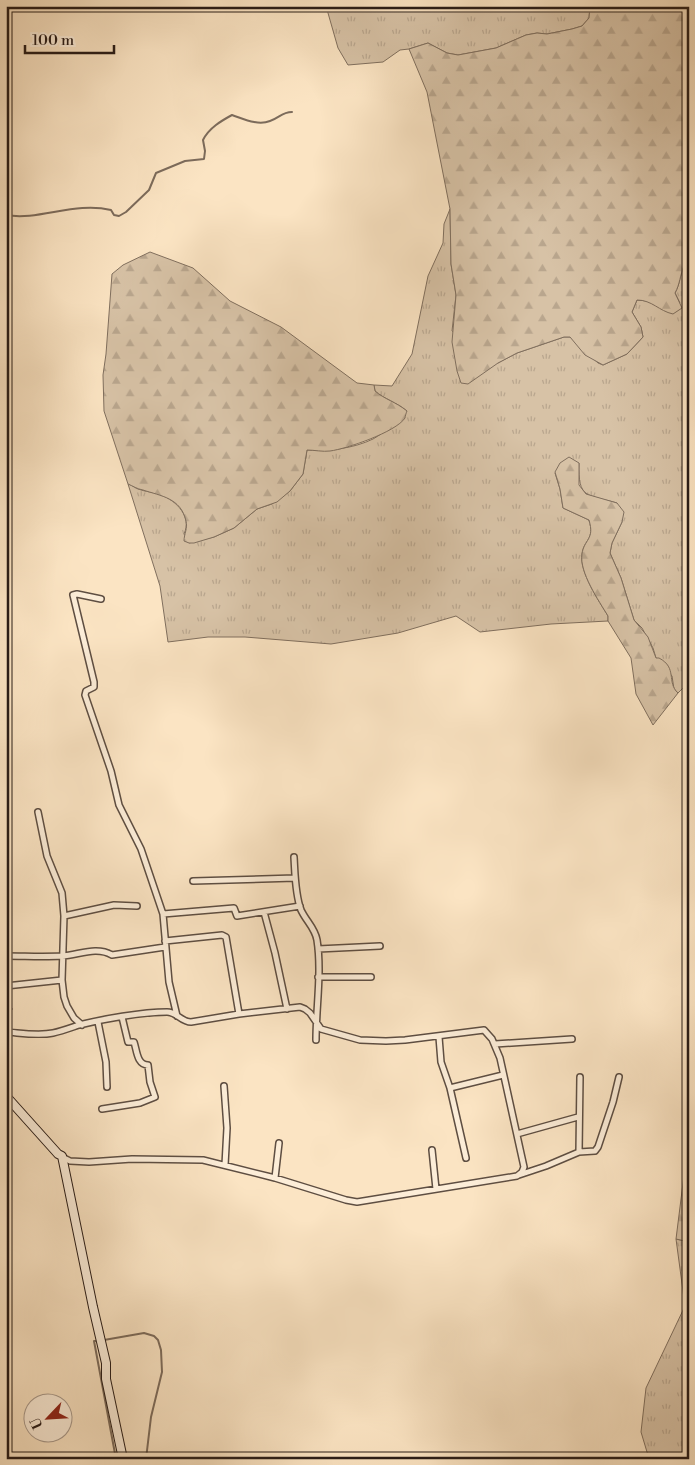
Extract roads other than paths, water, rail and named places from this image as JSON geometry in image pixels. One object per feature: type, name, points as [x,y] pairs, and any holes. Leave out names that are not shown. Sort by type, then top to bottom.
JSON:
[{"type":"street","points":[[101,599],[77,594],[73,596],[94,682],[94,687],[86,691],[85,695],[111,770],[119,805],[141,849],[163,914],[169,982],[178,1016]]},
{"type":"street","points":[[38,812],[47,856],[62,893],[64,916],[62,980],[66,1006],[74,1018],[82,1025]]},
{"type":"street","points":[[294,857],[295,878],[300,906],[315,932],[318,949],[316,1040]]},
{"type":"street","points":[[193,881],[295,878]]},
{"type":"street","points":[[64,916],[114,905],[137,906]]},
{"type":"street","points":[[163,914],[234,908],[237,916],[300,906]]},
{"type":"street","points":[[264,912],[273,942],[286,1008]]},
{"type":"street","points":[[6,956],[63,956],[94,950],[106,951],[112,955],[222,935],[230,939],[239,1014]]},
{"type":"street","points":[[318,949],[380,946]]},
{"type":"street","points":[[318,977],[371,977]]},
{"type":"street","points":[[6,986],[62,980]]},
{"type":"street","points":[[6,1032],[46,1034],[122,1017],[166,1012],[171,1012],[184,1021],[191,1022],[300,1007],[305,1009],[319,1027],[324,1030],[360,1040],[386,1042],[484,1030],[490,1034],[500,1058],[524,1167],[517,1176]]},
{"type":"street","points":[[102,1109],[140,1103],[155,1098],[148,1066],[140,1062],[134,1042],[128,1042],[122,1017]]},
{"type":"street","points":[[98,1022],[106,1062],[108,1079],[106,1087]]},
{"type":"street","points":[[439,1037],[441,1062],[450,1088],[466,1158]]},
{"type":"street","points":[[495,1044],[572,1039]]},
{"type":"street","points":[[450,1088],[503,1075]]},
{"type":"street","points":[[579,1152],[580,1077]]},
{"type":"street","points":[[6,1096],[58,1154],[70,1161],[186,1159],[225,1165],[357,1202],[517,1176],[579,1152],[595,1151],[598,1147],[619,1077]]},
{"type":"street","points":[[224,1086],[227,1128],[225,1165]]},
{"type":"street","points":[[517,1134],[578,1117]]},
{"type":"street","points":[[276,1178],[279,1143]]},
{"type":"street","points":[[432,1150],[436,1189]]},
{"type":"street","points":[[62,1156],[106,1363],[106,1379],[123,1459]]},
{"type":"waterway","points":[[6,215],[19,216],[71,209],[98,208],[111,210],[114,215],[119,216],[126,212],[149,190],[156,173],[185,161],[204,159],[203,140],[212,128],[232,115],[261,123],[292,112]]},
{"type":"waterway","points":[[6,1006],[12,1009]]},
{"type":"waterway","points":[[104,1340],[144,1333],[154,1336],[158,1340],[161,1350],[162,1372],[151,1417],[146,1459]]},
{"type":"waterway","points":[[97,1341],[94,1341],[116,1459]]},
{"type":"waterway","points":[[203,1459],[207,1456],[231,1459]]}]
